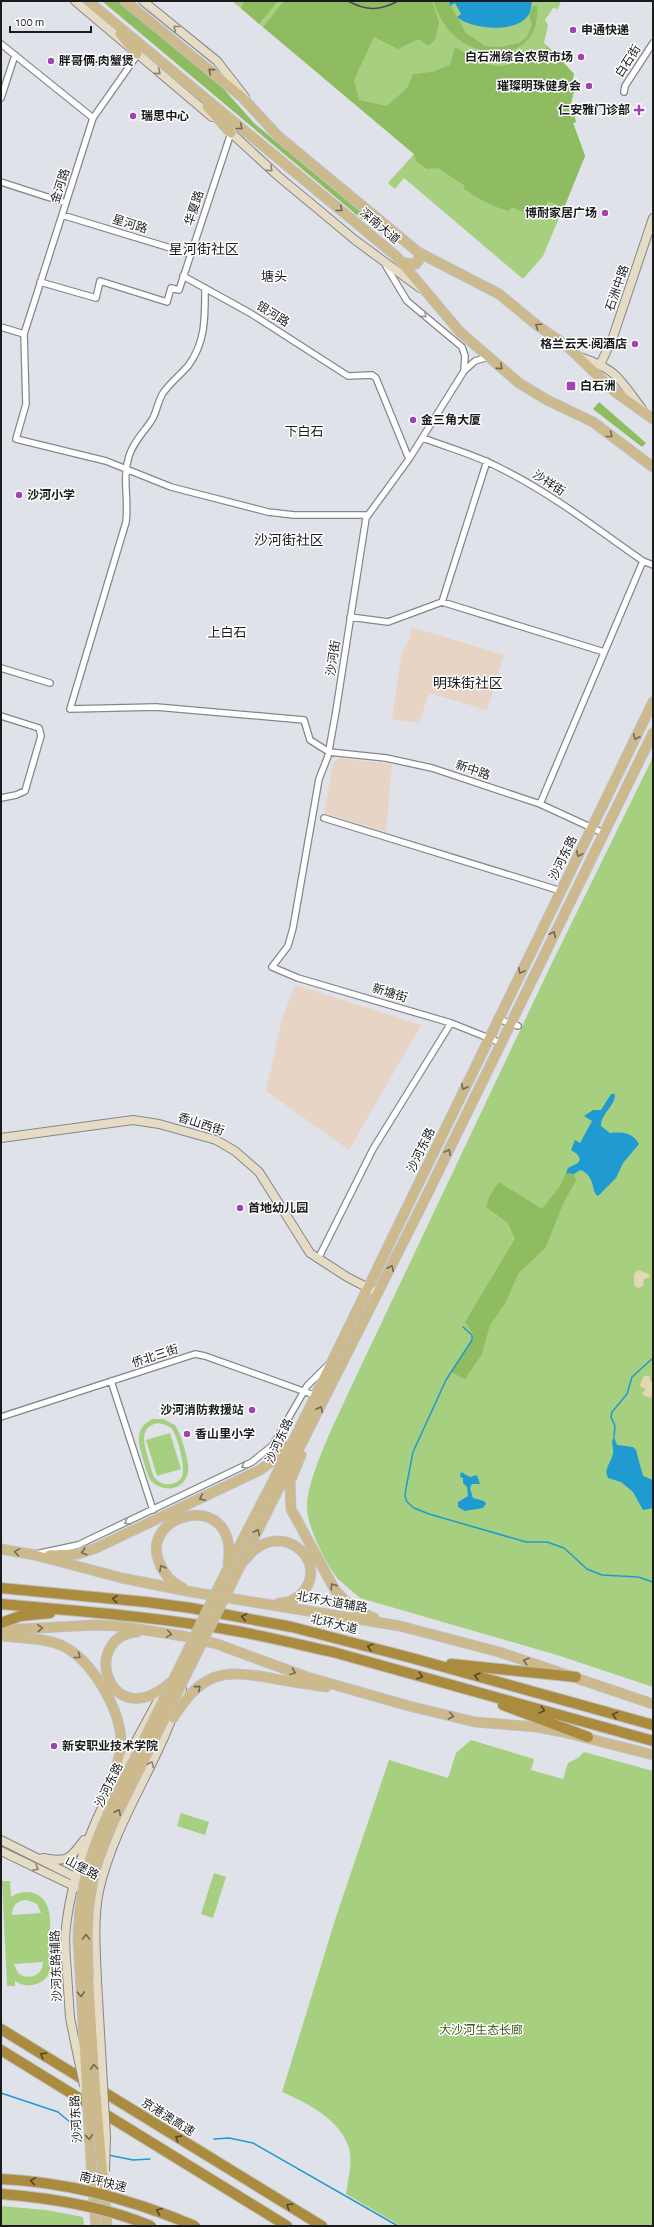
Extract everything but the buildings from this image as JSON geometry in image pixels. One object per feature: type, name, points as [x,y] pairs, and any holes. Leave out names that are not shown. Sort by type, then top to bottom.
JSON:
[{"type":"highway","name":"北环大道","points":[[1,1587],[17,1590],[191,1608],[292,1627],[408,1657],[653,1725]]},
{"type":"highway","points":[[1,1604],[94,1612],[236,1631],[333,1652],[653,1741]]},
{"type":"highway","points":[[1,1623],[30,1614],[94,1612]]},
{"type":"highway","points":[[408,1657],[483,1668],[576,1677]]},
{"type":"highway","points":[[437,1681],[588,1737]]},
{"type":"highway","name":"京港澳高速","points":[[1,2029],[322,2226]]},
{"type":"highway","points":[[1,2050],[287,2226]]},
{"type":"highway","points":[[1,2056],[275,2226]]},
{"type":"highway","name":"南坪快速","points":[[1,2179],[53,2184],[114,2197],[142,2205],[195,2226]]},
{"type":"highway","points":[[1,2194],[46,2199],[89,2207],[151,2226]]},
{"type":"main road","points":[[75,1],[231,133],[278,176],[354,240],[376,255],[440,305]]},
{"type":"main road","name":"深南大道","points":[[88,1],[405,263],[460,332],[529,391],[584,416],[653,467]]},
{"type":"main road","name":"深南大道","points":[[125,1],[251,106],[278,136],[418,252],[491,289],[580,358],[614,391],[653,418]]},
{"type":"main road","points":[[132,1],[146,18]]},
{"type":"main road","points":[[142,1],[225,70],[251,106]]},
{"type":"main road","points":[[105,16],[137,54]]},
{"type":"main road","points":[[177,76],[231,133]]},
{"type":"main road","name":"石洲中路","points":[[600,365],[613,337],[653,218]]},
{"type":"main road","points":[[405,263],[416,264],[419,260],[418,252]]},
{"type":"main road","points":[[580,358],[610,369],[622,380],[642,410]]},
{"type":"main road","name":"沙河东路","points":[[107,2226],[86,1944],[89,1898],[96,1864],[109,1830],[240,1568],[298,1427],[653,702]]},
{"type":"main road","name":"沙河东路","points":[[96,2226],[86,2096],[78,1939],[83,1881],[100,1832],[172,1680],[227,1570],[272,1491],[313,1424],[501,1043],[514,1024],[603,833],[653,733]]},
{"type":"main road","name":"香山西街","points":[[1,1138],[133,1120],[159,1124],[216,1140],[235,1150],[259,1172],[304,1245],[318,1259],[378,1293]]},
{"type":"main road","points":[[313,1424],[290,1482],[291,1509],[329,1581],[345,1601],[367,1615],[400,1626]]},
{"type":"main road","points":[[35,1554],[69,1555],[87,1551],[260,1470],[282,1452],[298,1427]]},
{"type":"main road","points":[[192,1592],[172,1582],[163,1571],[157,1558],[159,1540],[169,1524],[183,1516],[199,1515],[215,1521],[222,1528],[229,1543],[227,1570]]},
{"type":"main road","points":[[240,1568],[253,1550],[266,1542],[281,1541],[298,1547],[305,1554],[310,1568],[309,1580],[306,1587],[292,1601],[262,1603]]},
{"type":"main road","name":"北环大道辅路","points":[[1,1549],[35,1554],[122,1578],[192,1592],[400,1626],[499,1652],[653,1704]]},
{"type":"main road","points":[[1,1630],[96,1625],[151,1631],[217,1644],[307,1677],[365,1695],[475,1722],[537,1727],[588,1737],[653,1754]]},
{"type":"main road","points":[[151,1631],[124,1635],[116,1641],[108,1655],[105,1666],[108,1680],[118,1692],[127,1696],[147,1697],[159,1692],[172,1680]]},
{"type":"main road","points":[[1,1636],[53,1642],[77,1654],[95,1675],[115,1712],[119,1724],[120,1750],[108,1793]]},
{"type":"main road","points":[[173,1718],[191,1694],[202,1684],[217,1676],[237,1673],[332,1688],[346,1688]]},
{"type":"main road","name":"沙河东路辅路","points":[[86,2096],[73,2037],[67,1973],[65,1931],[73,1887],[91,1830],[108,1793],[158,1700],[172,1680]]},
{"type":"main road","points":[[104,2189],[106,2136],[97,1981],[96,1923],[99,1891],[116,1839],[173,1718],[184,1680]]},
{"type":"main road","points":[[91,1830],[93,1840],[98,1845],[109,1845],[116,1839]]},
{"type":"main road","points":[[33,1855],[59,1861],[67,1859],[91,1830]]},
{"type":"main road","name":"山堡路","points":[[1,1840],[76,1877],[99,1891]]},
{"type":"main road","name":"山堡路","points":[[1,1851],[73,1887],[99,1891]]},
{"type":"street","name":"白石街","points":[[624,92],[625,86],[653,43]]},
{"type":"street","points":[[1,44],[93,118]]},
{"type":"street","name":"金河路","points":[[126,468],[85,455],[16,439],[26,404],[24,334],[40,282],[93,118],[137,54]]},
{"type":"street","points":[[1,98],[15,55]]},
{"type":"street","name":"华夏路","points":[[40,282],[96,298],[100,281],[167,302],[171,288],[179,290],[231,133]]},
{"type":"street","points":[[1,182],[66,203]]},
{"type":"street","name":"星河路","points":[[62,215],[190,254]]},
{"type":"street","points":[[376,255],[389,269],[407,301],[462,348],[465,356],[464,371]]},
{"type":"street","name":"银河路","points":[[183,276],[250,313],[348,376],[367,374],[376,378],[409,459]]},
{"type":"street","points":[[205,288],[205,326],[202,341],[187,367],[162,395],[153,418],[134,444],[126,468],[126,522],[70,709],[156,707],[304,720],[310,740],[329,752]]},
{"type":"street","points":[[1,327],[24,334]]},
{"type":"street","points":[[464,371],[475,361],[488,357]]},
{"type":"street","name":"沙河街","points":[[272,967],[288,946],[293,928],[319,780],[329,752],[368,515],[423,438],[464,371]]},
{"type":"street","name":"沙祥街","points":[[423,438],[487,462],[542,491],[643,561],[653,565]]},
{"type":"street","points":[[442,602],[487,462]]},
{"type":"street","points":[[126,468],[171,487],[268,512],[294,515],[368,515]]},
{"type":"street","points":[[540,804],[643,561]]},
{"type":"street","points":[[350,617],[388,622],[442,602],[604,652]]},
{"type":"street","points":[[1,668],[50,683]]},
{"type":"street","points":[[1,716],[39,728],[41,736],[25,791],[16,795],[1,798]]},
{"type":"street","name":"新中路","points":[[329,752],[386,758],[432,768],[540,804],[603,833]]},
{"type":"street","points":[[324,818],[560,891]]},
{"type":"street","name":"新塘街","points":[[272,967],[298,978],[451,1023],[501,1043]]},
{"type":"street","points":[[498,1019],[514,1024]]},
{"type":"street","points":[[318,1259],[373,1149],[451,1023]]},
{"type":"street","name":"侨北三街","points":[[1,1417],[199,1354],[314,1395]]},
{"type":"street","points":[[35,1554],[78,1545],[153,1510],[262,1455],[279,1437],[313,1377],[330,1363]]},
{"type":"street","points":[[111,1381],[153,1510]]},
{"type":"shaded area","points":[[412,627],[504,655],[487,710],[429,693],[419,723],[392,719],[402,652],[410,638]]},
{"type":"shaded area","points":[[338,758],[392,764],[386,832],[324,813],[333,764]]},
{"type":"shaded area","points":[[295,985],[421,1025],[349,1150],[266,1091],[282,1019]]},
{"type":"green space","points":[[102,1],[122,1],[214,78],[254,123],[368,218],[368,221],[364,221]]},
{"type":"green space","points":[[232,1],[561,1],[558,9],[553,8],[545,20],[548,25],[544,43],[574,74],[570,89],[574,91],[571,103],[576,122],[573,123],[585,156],[543,256],[523,279],[404,178],[395,189],[388,183],[414,154]]},
{"type":"green space","points":[[244,1],[278,1],[259,24],[241,8]]},
{"type":"green space","points":[[284,1],[432,1],[439,23],[435,40],[428,46],[419,39],[398,49],[374,37],[354,80],[359,100],[387,106],[407,88],[413,74],[432,72],[450,65],[455,47],[482,62],[498,66],[517,62],[548,47],[574,74],[570,89],[574,91],[571,103],[576,122],[573,123],[585,156],[564,208],[548,201],[537,214],[528,213],[511,207],[509,211],[504,210],[486,202],[464,189],[465,186],[438,168],[427,169],[416,161],[414,154],[263,27]]},
{"type":"green space","points":[[433,1],[448,1],[466,33],[485,46],[500,47],[519,43],[527,37],[532,24],[529,16],[533,6],[537,6],[536,23],[531,35],[523,45],[512,50],[499,52],[485,51],[471,47],[458,39],[443,22]]},
{"type":"green space","points":[[599,402],[646,443],[642,447],[593,409]]},
{"type":"green space","points":[[653,757],[653,1687],[557,1655],[360,1598],[339,1580],[329,1566],[318,1546],[310,1525],[307,1508],[308,1495],[317,1464],[339,1412],[551,965]]},
{"type":"green space","points":[[566,1173],[574,1174],[576,1180],[563,1204],[546,1247],[518,1274],[506,1302],[490,1325],[482,1354],[465,1379],[451,1372],[472,1340],[473,1334],[465,1322],[515,1239],[508,1223],[486,1207],[490,1195],[499,1182],[542,1209],[560,1186]]},
{"type":"green space","points":[[153,1419],[163,1419],[175,1425],[177,1429],[188,1462],[188,1472],[186,1478],[183,1483],[178,1486],[173,1488],[162,1488],[152,1482],[149,1477],[141,1453],[139,1441],[140,1431],[147,1422]],"holes":[[[158,1423],[172,1429],[181,1453],[183,1467],[182,1477],[173,1484],[161,1483],[155,1478],[146,1450],[144,1438],[145,1433],[151,1425]]]},
{"type":"green space","points":[[170,1433],[181,1469],[157,1476],[146,1440]]},
{"type":"green space","name":"大沙河生态长廊","points":[[471,1740],[534,1759],[531,1770],[563,1779],[568,1763],[578,1758],[584,1752],[653,1771],[653,2226],[401,2226],[346,2194],[350,2171],[350,2153],[345,2138],[322,2113],[302,2101],[282,2092],[336,1917],[389,1760],[448,1778],[456,1753]]},
{"type":"green space","points":[[181,1813],[209,1822],[205,1835],[177,1826]]},
{"type":"green space","points":[[214,1873],[226,1877],[213,1918],[201,1914]]},
{"type":"green space","points":[[2,1881],[10,1881],[11,1897],[16,1894],[27,1892],[38,1895],[46,1902],[50,1915],[52,1957],[50,1971],[43,1981],[33,1985],[25,1985],[15,1981],[15,1986],[7,1986]],"holes":[[[27,1900],[37,1904],[41,1913],[12,1915],[14,1906],[18,1902]],[[43,1962],[38,1974],[30,1977],[26,1977],[18,1973],[14,1964]]]},
{"type":"green space","points":[[1,2206],[46,2210],[83,2217],[84,2226],[1,2226]]},
{"type":"sand","points":[[638,1270],[649,1274],[650,1277],[644,1279],[643,1286],[638,1288],[634,1285],[634,1274]]},
{"type":"sand","points":[[650,1376],[650,1380],[653,1384],[653,1395],[650,1398],[643,1395],[642,1393],[646,1390],[640,1386],[643,1377]]},
{"type":"water","points":[[449,1],[532,1],[529,14],[520,23],[511,26],[492,28],[481,27],[463,21],[457,17],[461,14],[455,3],[450,6]]},
{"type":"water","points":[[611,1094],[615,1094],[613,1103],[603,1117],[601,1126],[610,1133],[623,1133],[630,1135],[639,1144],[623,1163],[616,1178],[598,1196],[594,1191],[589,1176],[585,1172],[580,1170],[574,1174],[566,1173],[568,1168],[578,1163],[580,1159],[577,1154],[571,1150],[575,1140],[580,1143],[592,1121],[584,1116],[593,1110],[601,1110]]},
{"type":"water","points":[[614,1437],[617,1445],[633,1447],[636,1450],[643,1476],[653,1480],[653,1508],[643,1510],[633,1492],[621,1482],[608,1478],[607,1471],[612,1456],[612,1441]]},
{"type":"water","points":[[461,1472],[470,1477],[477,1475],[480,1484],[472,1484],[470,1488],[473,1498],[484,1501],[486,1504],[483,1508],[465,1511],[458,1507],[458,1502],[468,1496],[467,1487],[463,1483],[463,1478],[460,1477]]},
{"type":"waterway","points":[[463,1327],[472,1335],[472,1340],[446,1380],[413,1452],[405,1496],[407,1502],[414,1508],[429,1514],[526,1542],[547,1542],[564,1548],[587,1569],[602,1575],[638,1577],[653,1582]]},
{"type":"waterway","points":[[614,1437],[615,1426],[611,1417],[612,1412],[627,1394],[632,1377],[653,1358]]},
{"type":"waterway","points":[[1,2093],[58,2112],[71,2123],[86,2142]]},
{"type":"waterway","points":[[214,2139],[229,2138],[253,2143],[398,2226]]},
{"type":"waterway","points":[[108,2155],[133,2160],[150,2159]]},
{"type":"railway","points":[[348,1],[367,8],[385,7],[398,1]]},
{"type":"place","name":"申通快递","points":[[573,30]]},
{"type":"place","name":"白石洲综合农贸市场","points":[[581,57]]},
{"type":"place","name":"胖哥俩·肉蟹煲","points":[[51,61]]},
{"type":"place","name":"璀璨明珠健身会","points":[[589,86]]},
{"type":"place","name":"仁安雅门诊部","points":[[639,110]]},
{"type":"place","name":"瑞思中心","points":[[133,116]]},
{"type":"place","name":"博耐家居广场","points":[[605,213]]},
{"type":"place","name":"格兰云天·阅酒店","points":[[635,344]]},
{"type":"place","name":"白石洲","points":[[571,386]]},
{"type":"place","name":"金三角大厦","points":[[413,420]]},
{"type":"place","name":"沙河小学","points":[[19,495]]},
{"type":"place","name":"首地幼儿园","points":[[240,1208]]},
{"type":"place","name":"沙河消防救援站","points":[[252,1410]]},
{"type":"place","name":"香山里小学","points":[[187,1434]]},
{"type":"place","name":"新安职业技术学院","points":[[54,1746]]},
{"type":"district","name":"星河街社区","points":[[204,250]]},
{"type":"district","name":"塘头","points":[[274,277]]},
{"type":"district","name":"下白石","points":[[304,432]]},
{"type":"district","name":"沙河街社区","points":[[289,541]]},
{"type":"district","name":"上白石","points":[[227,633]]},
{"type":"district","name":"明珠街社区","points":[[468,684]]}]
